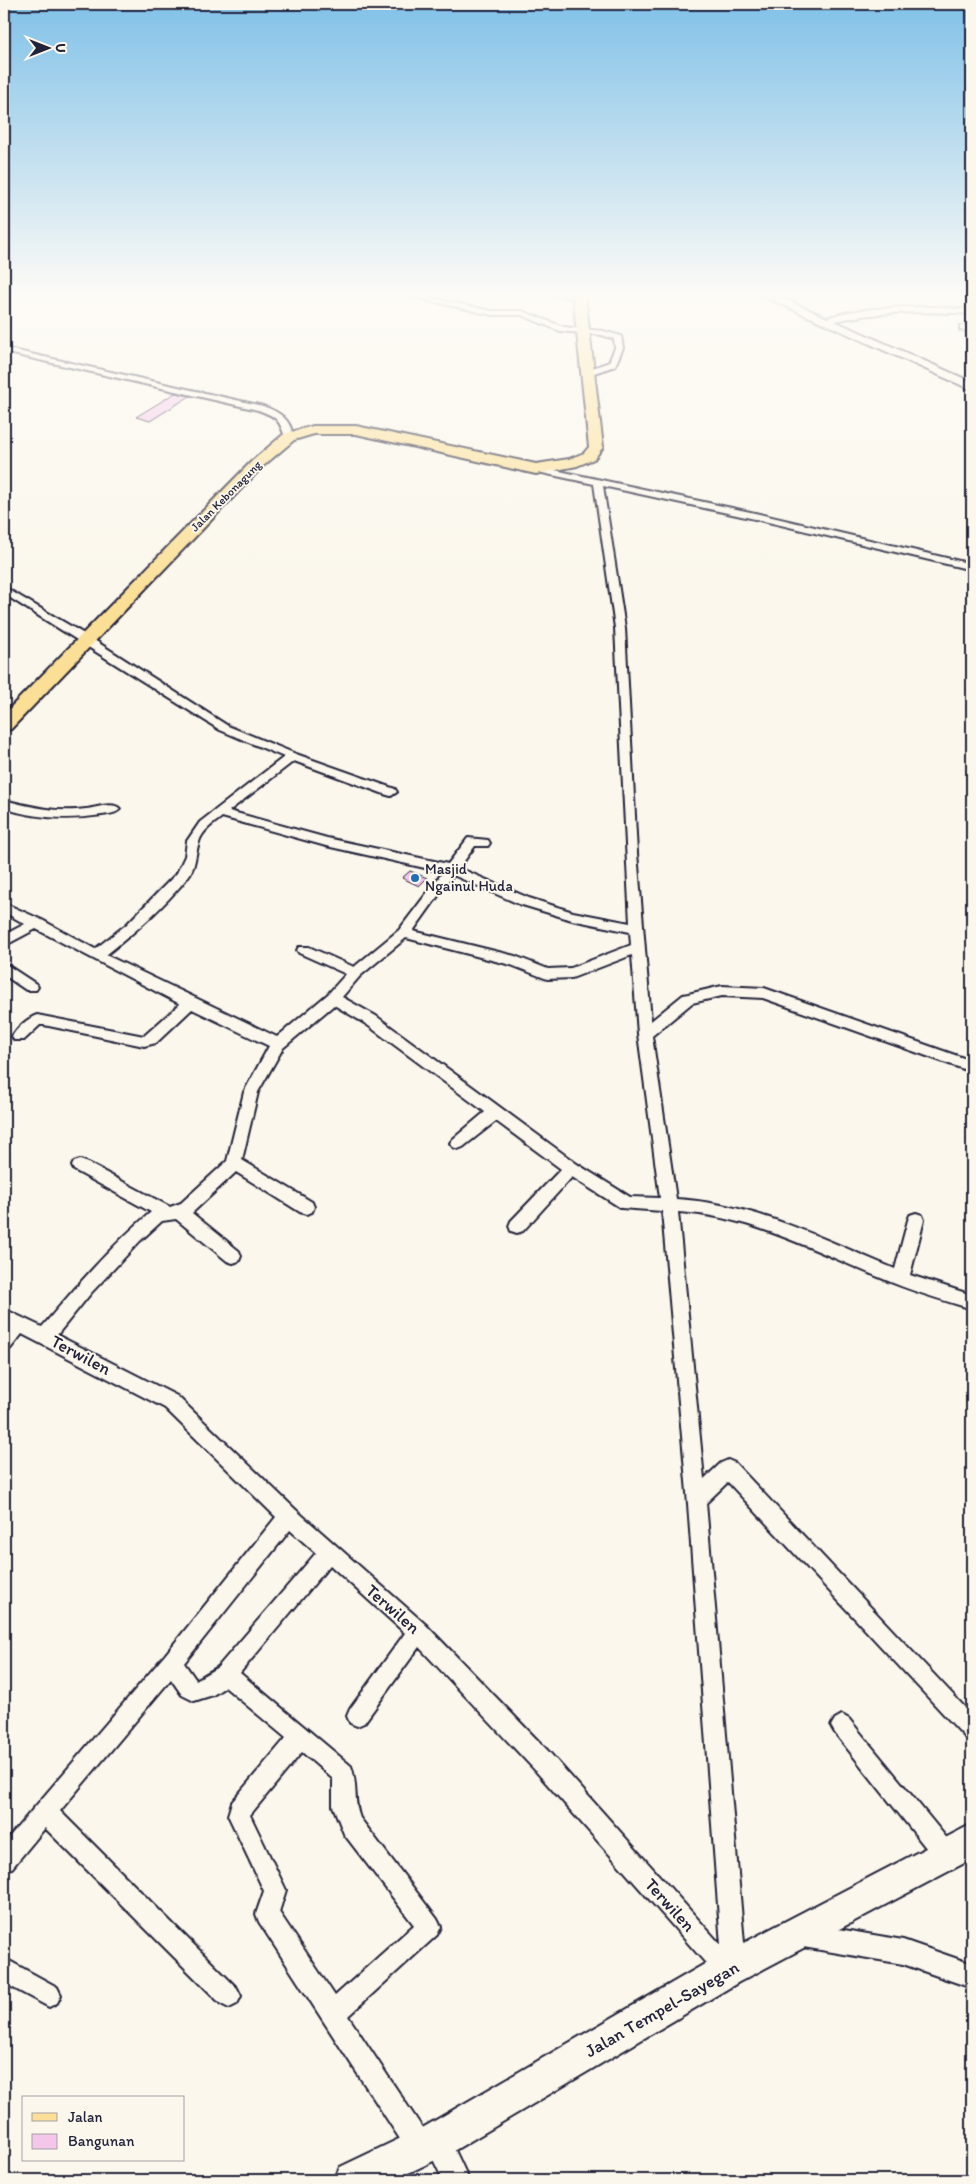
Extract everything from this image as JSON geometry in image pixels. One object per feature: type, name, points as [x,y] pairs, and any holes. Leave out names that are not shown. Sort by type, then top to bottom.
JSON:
[{"type":"main road","name":"Jalan Kebonagung","points":[[4,724],[257,464],[288,437],[313,430],[356,430],[536,469],[572,463],[595,451],[591,397]]},
{"type":"street","points":[[211,397],[277,413],[288,429],[288,437]]},
{"type":"street","points":[[536,469],[598,481],[972,567]]},
{"type":"street","points":[[598,481],[620,628],[630,843],[638,948],[646,1034],[669,1204],[696,1500],[731,1968]]},
{"type":"street","points":[[4,590],[87,640],[224,728],[292,756],[391,792]]},
{"type":"street","points":[[97,955],[132,927],[183,875],[191,856],[193,841],[204,825],[218,812],[292,756]]},
{"type":"street","points":[[4,804],[41,815],[85,814],[114,809]]},
{"type":"street","points":[[218,812],[326,842],[450,869],[540,906],[572,916],[638,929]]},
{"type":"street","points":[[45,1336],[85,1288],[134,1236],[158,1215],[172,1212],[197,1200],[234,1163],[251,1092],[278,1044],[333,998],[355,974],[404,933],[472,841],[484,843]]},
{"type":"street","points":[[4,907],[139,978],[278,1044]]},
{"type":"street","points":[[4,941],[37,924]]},
{"type":"street","points":[[404,933],[515,961],[547,974],[572,973],[638,948]]},
{"type":"street","points":[[304,950],[355,974]]},
{"type":"street","points":[[4,968],[31,987]]},
{"type":"street","points":[[646,1034],[688,998],[722,991],[764,993],[972,1067]]},
{"type":"street","points":[[333,998],[370,1020],[572,1168],[627,1203],[702,1206],[750,1217],[901,1279],[972,1302]]},
{"type":"street","points":[[19,1036],[37,1020],[44,1020],[144,1040],[151,1038],[190,1002]]},
{"type":"street","points":[[458,1143],[496,1112]]},
{"type":"street","points":[[234,1163],[306,1207]]},
{"type":"street","points":[[80,1166],[172,1212],[233,1256]]},
{"type":"street","points":[[517,1226],[572,1168]]},
{"type":"street","points":[[901,1279],[916,1220]]},
{"type":"street","points":[[4,1344],[12,1320]]},
{"type":"street","name":"Terwilen","points":[[12,1320],[171,1402],[288,1516],[418,1631],[541,1760],[731,1968]]},
{"type":"street","points":[[696,1500],[728,1469],[972,1730]]},
{"type":"street","points":[[4,1860],[172,1662],[288,1516]]},
{"type":"street","points":[[172,1662],[188,1690],[196,1693],[204,1691],[225,1674],[328,1553]]},
{"type":"street","points":[[357,1716],[418,1631]]},
{"type":"street","points":[[225,1674],[301,1736],[343,1774],[345,1784],[344,1806],[352,1826],[429,1928],[333,2014]]},
{"type":"street","points":[[842,1726],[959,1848]]},
{"type":"street","points":[[301,1736],[240,1810],[239,1815],[276,1890],[275,1897],[268,1908],[268,1914],[333,2014],[456,2180]]},
{"type":"street","points":[[44,1811],[229,1996]]},
{"type":"street","name":"Jalan Tempel-Sayegan","points":[[353,2180],[428,2144],[731,1968],[959,1848]]},
{"type":"street","points":[[796,1934],[903,1952],[972,1976]]},
{"type":"street","points":[[4,1970],[49,1995]]},
{"type":"building","points":[[169,397],[189,397],[150,421],[136,417]]},
{"type":"building","name":"Masjid Ngainul Huda","points":[[410,871],[427,878],[419,886],[402,878]]},
{"type":"place","name":"Masjid Ngainul Huda","points":[[415,878]]}]
